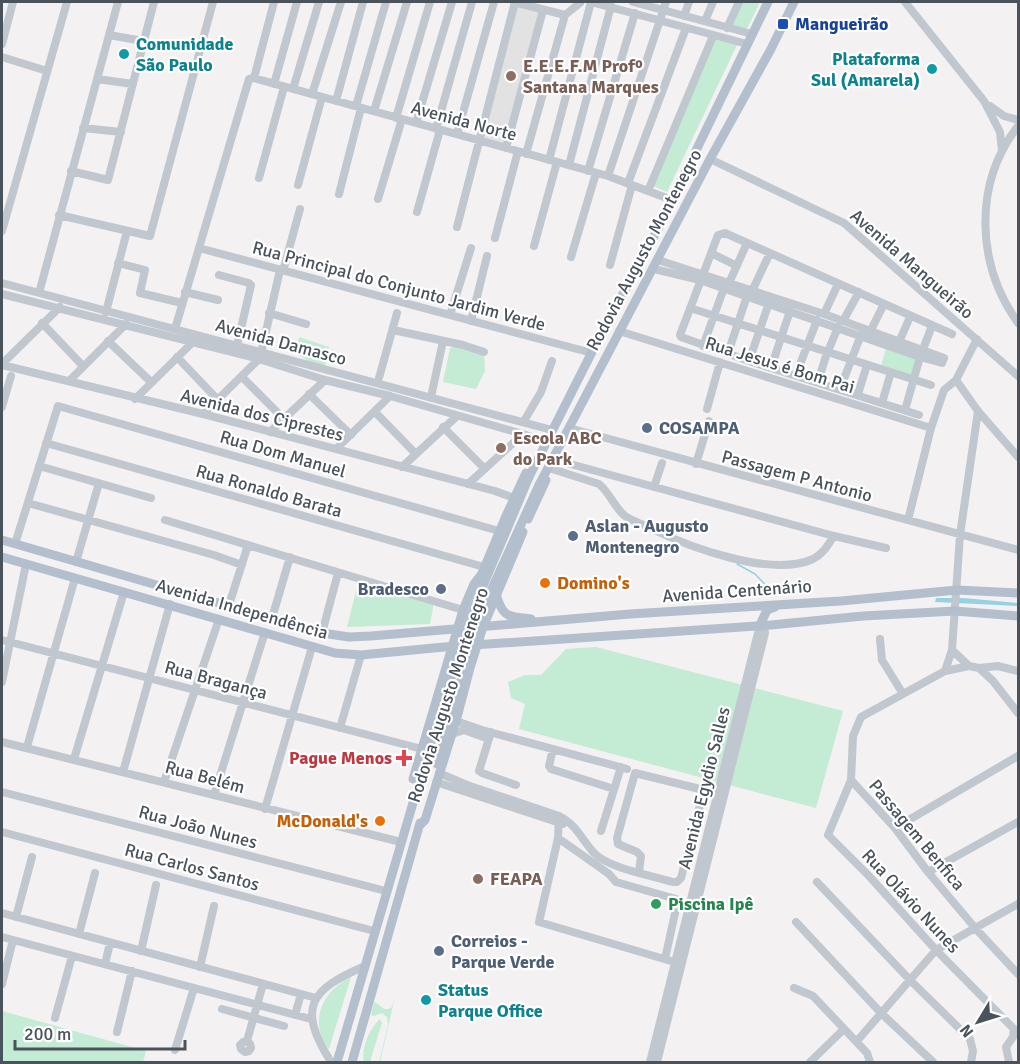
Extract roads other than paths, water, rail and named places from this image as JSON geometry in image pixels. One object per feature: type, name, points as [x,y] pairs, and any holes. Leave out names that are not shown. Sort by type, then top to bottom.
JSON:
[{"type":"main road","name":"Rodovia Augusto Montenegro","points":[[337,1062],[401,840],[398,835],[463,610],[533,459],[544,448],[672,200],[768,2]]},
{"type":"main road","name":"Rodovia Augusto Montenegro","points":[[354,1060],[419,826],[425,820],[452,734],[462,725],[470,668],[483,627],[547,479],[548,467],[794,2]]},
{"type":"main road","points":[[401,840],[471,614],[529,477],[544,448]]},
{"type":"main road","points":[[419,826],[438,773],[479,617],[548,467]]},
{"type":"main road","name":"Avenida Independência","points":[[2,540],[322,633],[360,637],[457,628]]},
{"type":"main road","name":"Avenida Independência","points":[[2,557],[334,653],[361,655],[452,646],[478,646]]},
{"type":"main road","points":[[483,571],[466,610],[466,618],[476,623],[479,622],[495,598],[509,617],[543,622]]},
{"type":"main road","name":"Avenida Centenário","points":[[457,628],[957,592],[1018,593]]},
{"type":"main road","points":[[863,616],[856,605],[864,598]]},
{"type":"main road","points":[[841,601],[849,606],[848,613],[843,618]]},
{"type":"main road","points":[[765,628],[767,610],[792,604]]},
{"type":"main road","name":"Avenida Centenário","points":[[478,646],[765,628],[863,616],[956,609],[1018,616]]},
{"type":"main road","points":[[473,658],[495,644]]},
{"type":"main road","points":[[446,669],[453,657],[460,654],[470,659],[470,668]]},
{"type":"street","points":[[2,44],[13,2]]},
{"type":"street","points":[[2,231],[67,2]]},
{"type":"street","points":[[39,293],[118,2]]},
{"type":"street","points":[[71,171],[108,180],[151,2]]},
{"type":"street","points":[[59,215],[150,236],[213,2]]},
{"type":"street","points":[[176,329],[185,292],[274,2]]},
{"type":"street","points":[[274,84],[297,2]]},
{"type":"street","points":[[259,178],[319,2]]},
{"type":"street","points":[[312,94],[341,2]]},
{"type":"street","points":[[336,101],[363,2]]},
{"type":"street","points":[[339,194],[358,107],[386,2]]},
{"type":"street","points":[[374,111],[407,2]]},
{"type":"street","points":[[378,200],[430,2]]},
{"type":"street","points":[[416,123],[452,2]]},
{"type":"street","points":[[417,212],[472,2]]},
{"type":"street","points":[[457,134],[494,2]]},
{"type":"street","points":[[457,227],[515,2],[565,15]]},
{"type":"street","points":[[495,238],[565,15],[576,2],[611,6],[747,44]]},
{"type":"street","points":[[534,246],[590,2]]},
{"type":"street","points":[[633,2],[665,6],[684,16],[752,34]]},
{"type":"street","points":[[684,16],[689,2]]},
{"type":"street","points":[[705,21],[713,2]]},
{"type":"street","points":[[727,28],[739,2]]},
{"type":"street","points":[[906,2],[984,101],[1000,132],[1002,153]]},
{"type":"street","points":[[569,165],[611,6]]},
{"type":"street","points":[[608,176],[665,6]]},
{"type":"street","points":[[506,148],[543,10]]},
{"type":"street","points":[[588,171],[635,13]]},
{"type":"street","points":[[610,265],[630,184],[686,28]]},
{"type":"street","points":[[109,35],[143,41]]},
{"type":"street","points":[[648,191],[713,36]]},
{"type":"street","points":[[2,57],[47,71]]},
{"type":"street","points":[[97,79],[133,84]]},
{"type":"street","name":"Avenida Norte","points":[[251,80],[312,94],[608,176],[672,200]]},
{"type":"street","points":[[298,184],[322,97]]},
{"type":"street","points":[[984,101],[1004,116],[1018,120]]},
{"type":"street","points":[[1018,126],[1002,153],[988,193],[985,221],[986,246],[995,280],[1018,322]]},
{"type":"street","points":[[83,128],[121,132]]},
{"type":"street","name":"Avenida Mangueirão","points":[[710,159],[844,223],[1018,376]]},
{"type":"street","points":[[571,257],[597,173]]},
{"type":"street","points":[[203,414],[242,377],[260,356],[269,314],[300,209]]},
{"type":"street","points":[[106,312],[127,231]]},
{"type":"street","points":[[919,415],[703,346],[680,335],[718,234],[725,233],[952,334]]},
{"type":"street","points":[[703,346],[726,285],[747,243]]},
{"type":"street","name":"Rua Principal do Conjunto Jardim Verde","points":[[199,248],[592,353]]},
{"type":"street","points":[[450,315],[471,248]]},
{"type":"street","points":[[711,253],[737,266]]},
{"type":"street","points":[[728,353],[736,323],[770,253]]},
{"type":"street","points":[[471,321],[487,256]]},
{"type":"street","points":[[118,263],[145,270],[140,293],[182,303]]},
{"type":"street","points":[[656,264],[824,314],[866,335],[921,354]]},
{"type":"street","points":[[219,275],[249,283],[252,288],[237,346]]},
{"type":"street","name":"Avenida Damasco","points":[[2,284],[237,346],[325,380],[523,434],[544,448]]},
{"type":"street","points":[[824,314],[838,284]]},
{"type":"street","points":[[185,292],[218,300]]},
{"type":"street","points":[[818,382],[828,352],[859,292]]},
{"type":"street","name":"Avenida Damasco","points":[[2,294],[431,398],[552,430]]},
{"type":"street","points":[[771,300],[790,311],[817,320],[841,324]]},
{"type":"street","points":[[749,361],[771,300]]},
{"type":"street","points":[[840,389],[850,360],[884,304]]},
{"type":"street","points":[[2,364],[60,307]]},
{"type":"street","points":[[690,308],[931,385]]},
{"type":"street","points":[[771,368],[790,311]]},
{"type":"street","points":[[379,378],[397,313]]},
{"type":"street","points":[[269,314],[306,324]]},
{"type":"street","points":[[899,342],[910,317]]},
{"type":"street","points":[[796,375],[817,320]]},
{"type":"street","points":[[42,323],[83,366]]},
{"type":"street","points":[[69,381],[126,324]]},
{"type":"street","points":[[905,410],[921,354],[932,326]]},
{"type":"street","points":[[393,330],[463,345],[484,352]]},
{"type":"street","name":"Rua Jesus é Bom Pai","points":[[619,331],[932,428]]},
{"type":"street","points":[[866,335],[899,342],[921,354]]},
{"type":"street","points":[[908,520],[944,390],[956,380],[977,339]]},
{"type":"street","points":[[108,341],[151,382]]},
{"type":"street","points":[[431,398],[443,341]]},
{"type":"street","points":[[135,399],[193,342]]},
{"type":"street","points":[[177,357],[218,400]]},
{"type":"street","points":[[524,421],[541,392],[552,361]]},
{"type":"street","points":[[707,409],[720,362]]},
{"type":"street","name":"Avenida dos Ciprestes","points":[[2,364],[135,399],[203,414],[514,498]]},
{"type":"street","points":[[858,394],[867,364]]},
{"type":"street","points":[[882,403],[891,372]]},
{"type":"street","points":[[2,407],[11,376]]},
{"type":"street","points":[[242,377],[284,418]]},
{"type":"street","points":[[270,432],[325,380]]},
{"type":"street","points":[[956,380],[978,411],[1018,457]]},
{"type":"street","points":[[309,394],[351,435]]},
{"type":"street","points":[[336,449],[390,396]]},
{"type":"street","name":"Rua Dom Manuel","points":[[46,443],[58,406],[499,531]]},
{"type":"street","points":[[945,671],[952,650],[960,535],[978,411]]},
{"type":"street","points":[[375,412],[416,454]]},
{"type":"street","points":[[402,467],[457,416]]},
{"type":"street","points":[[696,464],[709,421]]},
{"type":"street","points":[[443,427],[484,468]]},
{"type":"street","name":"Passagem P Antonio","points":[[569,428],[1018,550]]},
{"type":"street","points":[[468,484],[523,434]]},
{"type":"street","points":[[15,544],[46,443]]},
{"type":"street","name":"Rua Ronaldo Barata","points":[[46,443],[483,571]]},
{"type":"street","points":[[554,455],[564,462],[834,536],[886,548]]},
{"type":"street","points":[[560,473],[564,462]]},
{"type":"street","points":[[654,487],[662,463]]},
{"type":"street","points":[[39,466],[151,498]]},
{"type":"street","points":[[548,467],[560,473],[599,484],[605,488],[618,509],[627,517],[679,542],[762,564],[805,562],[816,558],[825,551],[834,536]]},
{"type":"street","points":[[599,484],[604,473]]},
{"type":"street","points":[[76,562],[99,483]]},
{"type":"street","points":[[28,503],[214,555],[242,565]]},
{"type":"street","points":[[165,520],[463,610]]},
{"type":"street","points":[[229,605],[248,545]]},
{"type":"street","points":[[272,618],[290,557]]},
{"type":"street","points":[[2,682],[5,641],[26,564]]},
{"type":"street","points":[[322,633],[338,573]]},
{"type":"street","points":[[27,747],[75,578]]},
{"type":"street","points":[[74,759],[124,592]]},
{"type":"street","points":[[123,772],[170,604]]},
{"type":"street","points":[[164,782],[219,619]]},
{"type":"street","name":"Avenida Egydio Salles","points":[[650,1062],[765,628]]},
{"type":"street","name":"Avenida Egydio Salles","points":[[657,1062],[765,628]]},
{"type":"street","points":[[214,795],[265,632]]},
{"type":"street","points":[[880,639],[882,660],[903,694]]},
{"type":"street","name":"Rua Bragança","points":[[5,641],[422,749]]},
{"type":"street","points":[[265,809],[312,646]]},
{"type":"street","points":[[952,650],[969,666],[979,668],[998,666],[1018,671]]},
{"type":"street","points":[[340,728],[361,655]]},
{"type":"street","name":"Passagem Benfica","points":[[969,666],[945,671],[861,717],[853,736],[851,780],[896,828],[928,872],[1018,974]]},
{"type":"street","points":[[979,668],[1001,689],[1018,713]]},
{"type":"street","points":[[462,725],[490,736],[553,749],[624,768],[614,789],[601,831]]},
{"type":"street","points":[[490,736],[479,771],[516,784]]},
{"type":"street","name":"Rua Belém","points":[[2,742],[265,809],[401,840]]},
{"type":"street","points":[[553,749],[549,766],[551,769],[614,789]]},
{"type":"street","points":[[896,828],[1018,756]]},
{"type":"street","points":[[438,773],[571,822],[602,859],[617,866],[673,882],[681,878],[705,786],[635,773],[617,838],[618,844],[637,852],[640,856],[639,872]]},
{"type":"street","name":"Rua Olávio Nunes","points":[[851,780],[828,835],[869,876],[936,950],[1016,1029]]},
{"type":"street","name":"Rua João Nunes","points":[[2,792],[386,891]]},
{"type":"street","points":[[558,838],[609,874],[616,882],[676,899],[668,960],[539,922],[558,838],[560,819]]},
{"type":"street","points":[[928,872],[1018,822]]},
{"type":"street","name":"Rua Carlos Santos","points":[[2,831],[374,931]]},
{"type":"street","points":[[16,917],[32,857]]},
{"type":"street","points":[[79,934],[95,873]]},
{"type":"street","points":[[817,882],[909,980],[970,1040],[973,1051],[971,1062]]},
{"type":"street","points":[[141,951],[156,885]]},
{"type":"street","points":[[857,1041],[936,950],[1018,904]]},
{"type":"street","points":[[200,967],[214,906]]},
{"type":"street","points":[[2,913],[316,998]]},
{"type":"street","points":[[796,922],[881,1013],[933,1062]]},
{"type":"street","points":[[2,937],[312,1019]]},
{"type":"street","points":[[2,984],[13,940]]},
{"type":"street","points":[[105,964],[110,943]]},
{"type":"street","points":[[55,1018],[72,956]]},
{"type":"street","points":[[331,1062],[317,1041],[312,1019],[312,1006],[326,985],[365,966]]},
{"type":"street","points":[[117,1032],[132,971]]},
{"type":"street","points":[[247,1041],[263,984]]},
{"type":"street","points":[[175,1050],[194,988]]},
{"type":"street","points":[[794,988],[813,996],[857,1041],[867,1053],[870,1062]]},
{"type":"street","points":[[295,1015],[301,993]]},
{"type":"street","points":[[222,1009],[284,1026]]},
{"type":"street","points":[[810,1062],[844,1029]]},
{"type":"street","points":[[1009,1062],[1006,1047],[1016,1029]]},
{"type":"water","points":[[936,598],[1018,603],[1018,606],[935,602]]},
{"type":"waterway","points":[[737,564],[755,574],[776,596]]},
{"type":"place","name":"Mangueirão","points":[[783,24]]},
{"type":"place","name":"Comunidade São Paulo","points":[[124,54]]},
{"type":"place","name":"Plataforma Sul (Amarela)","points":[[932,69]]},
{"type":"place","name":"E.E.E.F.M Profº Santana Marques","points":[[511,76]]},
{"type":"place","name":"COSAMPA","points":[[647,428]]},
{"type":"place","name":"Escola ABC do Park","points":[[501,448]]},
{"type":"place","name":"Aslan - Augusto Montenegro","points":[[573,536]]},
{"type":"place","name":"Domino's","points":[[545,583]]},
{"type":"place","name":"Bradesco","points":[[441,589]]},
{"type":"place","name":"Pague Menos","points":[[404,758]]},
{"type":"place","name":"McDonald's","points":[[380,821]]},
{"type":"place","name":"FEAPA","points":[[478,879]]},
{"type":"place","name":"Piscina Ipê","points":[[656,904]]},
{"type":"place","name":"Correios - Parque Verde","points":[[439,951]]},
{"type":"place","name":"Status Parque Office","points":[[426,1000]]}]
